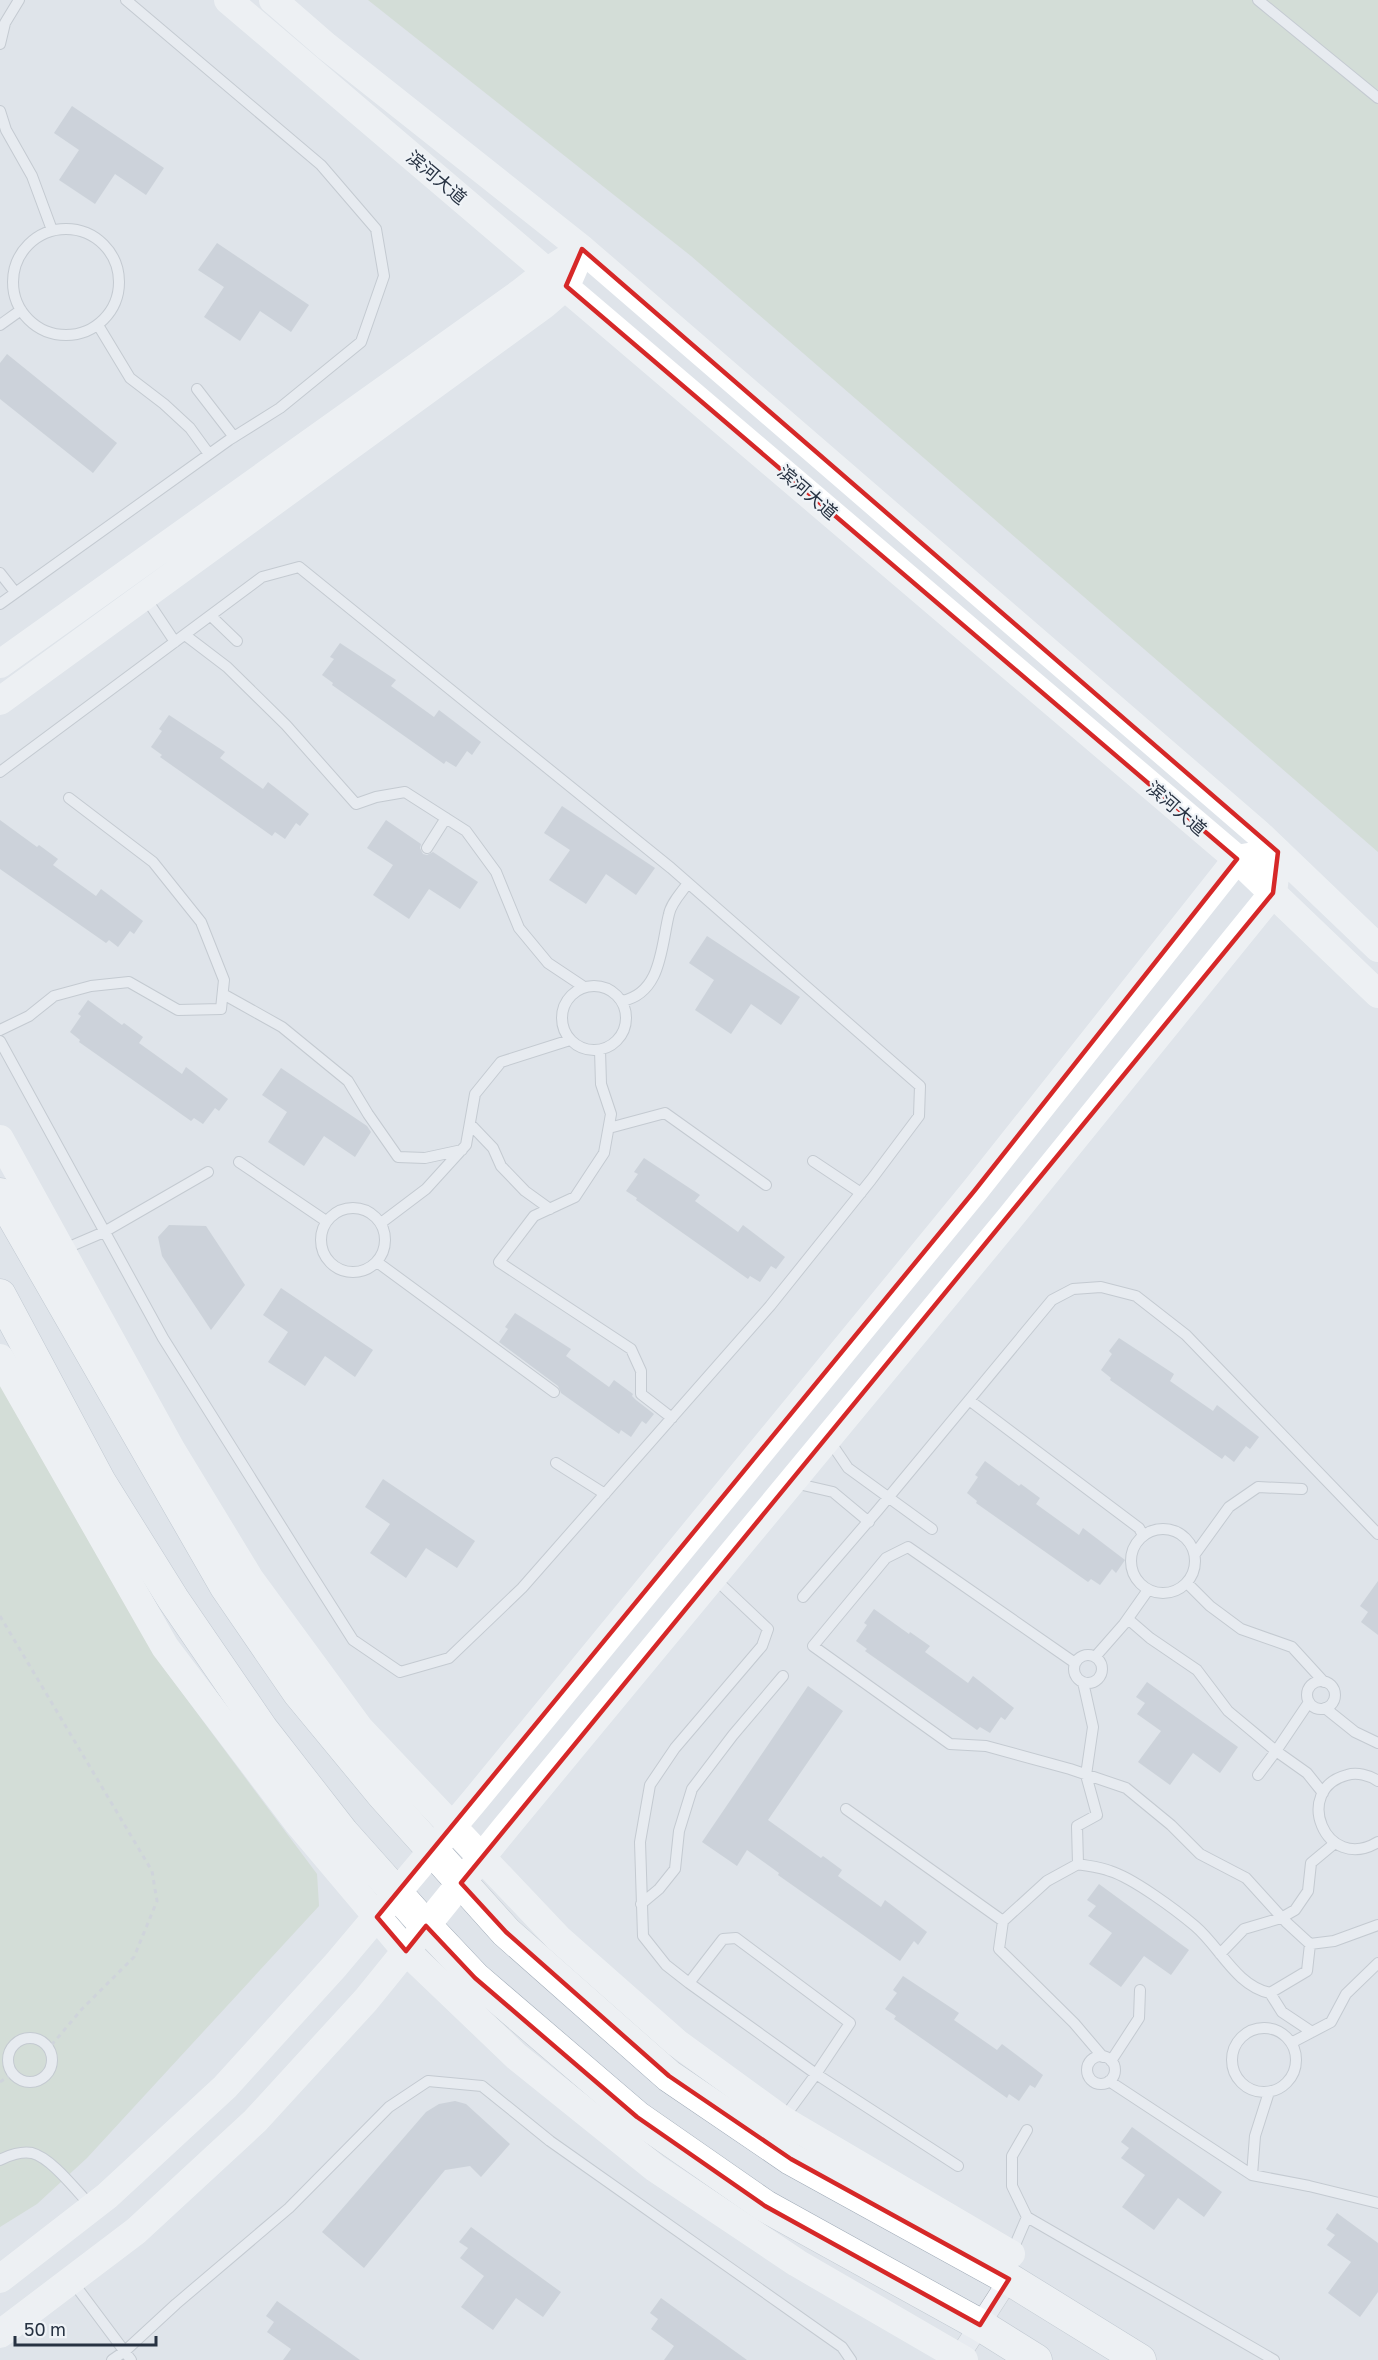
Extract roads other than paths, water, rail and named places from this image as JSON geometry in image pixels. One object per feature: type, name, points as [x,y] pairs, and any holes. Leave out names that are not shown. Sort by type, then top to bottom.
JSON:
[{"type":"main road","points":[[0,1194],[49,1255],[226,1587],[298,1692],[383,1795],[506,1932],[669,2076],[791,2159],[1007,2269],[1086,2326],[1140,2360]]},
{"type":"main road","points":[[0,1295],[100,1482],[172,1599],[262,1729],[343,1833],[387,1905],[426,1926],[475,1978],[637,2117],[765,2206],[980,2325],[1036,2360]]},
{"type":"main road","points":[[1086,2326],[1158,2360]]},
{"type":"street","name":"滨河大道","points":[[228,0],[1237,859],[1378,994]]},
{"type":"street","name":"滨河大道","points":[[273,0],[326,46],[582,249],[1278,852],[1378,948]]},
{"type":"street","points":[[0,701],[544,305],[557,278],[582,249]]},
{"type":"street","points":[[0,664],[510,300],[557,278]]},
{"type":"street","points":[[0,2279],[92,2208],[225,2087],[335,1966],[452,1828],[975,1190],[1237,859],[1278,852],[1273,893],[1010,1218],[366,2000],[255,2121],[136,2231],[0,2334]]},
{"type":"street","points":[[0,1139],[49,1255],[250,1580],[360,1729],[558,1938],[677,2043],[783,2120],[1007,2269],[980,2325],[960,2359],[797,2264],[655,2168],[517,2057],[406,1951],[387,1905],[298,1823],[165,1647],[0,1358]]},
{"type":"lane","points":[[0,44],[5,23],[19,0]]},
{"type":"lane","points":[[0,604],[209,454],[280,408],[361,342],[384,276],[376,229],[321,165],[126,0]]},
{"type":"lane","points":[[1258,0],[1378,98]]},
{"type":"lane","points":[[0,111],[6,130],[32,176],[52,231]]},
{"type":"lane","points":[[63,228],[81,230],[97,238],[109,249],[117,264],[120,281],[117,298],[110,313],[98,325],[83,333],[66,336],[49,333],[33,324],[21,310],[14,293],[13,274],[18,257],[29,242],[52,231],[63,228]]},
{"type":"lane","points":[[0,325],[21,310]]},
{"type":"lane","points":[[98,325],[130,378],[190,428],[209,454]]},
{"type":"lane","points":[[197,389],[234,437]]},
{"type":"lane","points":[[0,772],[262,577],[299,567],[688,883],[920,1086],[919,1116],[861,1193],[770,1306],[522,1588],[449,1658],[400,1672],[353,1640],[163,1338],[0,1041]]},
{"type":"lane","points":[[0,573],[15,592]]},
{"type":"lane","points":[[144,597],[175,642]]},
{"type":"lane","points":[[211,616],[237,641]]},
{"type":"lane","points":[[185,635],[227,667],[286,725],[356,804],[376,797],[405,792],[466,831],[496,872],[519,928],[548,963],[584,987]]},
{"type":"lane","points":[[0,1029],[29,1016],[54,996],[91,986],[129,982],[178,1010],[221,1010],[224,980],[201,922],[153,862],[69,798]]},
{"type":"lane","points":[[427,848],[446,818]]},
{"type":"lane","points":[[622,1001],[634,999],[650,984],[663,953],[669,911],[688,883]]},
{"type":"lane","points":[[595,985],[615,993],[622,1001],[627,1021],[624,1031],[610,1047],[589,1050],[579,1047],[564,1031],[562,1010],[574,992],[595,985]]},
{"type":"lane","points":[[223,994],[282,1027],[348,1081],[398,1157],[425,1158],[462,1150]]},
{"type":"lane","points":[[381,1223],[426,1188],[466,1145],[475,1094],[501,1062],[570,1040]]},
{"type":"lane","points":[[600,1050],[602,1084],[611,1114],[604,1153],[574,1197],[534,1216],[499,1262],[632,1349],[640,1371],[641,1394],[672,1418]]},
{"type":"lane","points":[[609,1128],[665,1113],[766,1185]]},
{"type":"lane","points":[[471,1125],[493,1148],[501,1166],[525,1191],[550,1209]]},
{"type":"lane","points":[[813,1161],[861,1193]]},
{"type":"lane","points":[[239,1162],[326,1221]]},
{"type":"lane","points":[[49,1255],[104,1232],[208,1172]]},
{"type":"lane","points":[[344,1208],[365,1209],[381,1223],[386,1243],[383,1253],[377,1262],[359,1272],[338,1269],[323,1253],[322,1232],[326,1221],[334,1213],[344,1208]]},
{"type":"lane","points":[[377,1262],[554,1392]]},
{"type":"lane","points":[[803,1597],[889,1498],[1052,1300],[1073,1289],[1101,1287],[1136,1296],[1186,1335],[1378,1534]]},
{"type":"lane","points":[[969,1400],[1139,1527],[1143,1534]]},
{"type":"lane","points":[[828,1438],[848,1468],[932,1529]]},
{"type":"lane","points":[[556,1463],[605,1494]]},
{"type":"lane","points":[[792,1482],[833,1492],[869,1521]]},
{"type":"lane","points":[[1195,1554],[1184,1536],[1174,1530],[1153,1530],[1143,1534],[1136,1543],[1131,1553],[1130,1564],[1139,1583],[1148,1590],[1169,1593],[1187,1583],[1193,1574],[1195,1554],[1229,1507],[1258,1487],[1302,1489]]},
{"type":"lane","points":[[1075,1663],[908,1547],[886,1558],[813,1646],[950,1744],[986,1746],[1126,1788],[1171,1825],[1200,1854],[1246,1878],[1281,1918],[1310,1944],[1334,1941],[1378,1925]]},
{"type":"lane","points":[[713,1577],[768,1629],[762,1646],[675,1748],[650,1785],[640,1842],[643,1936],[666,1965],[689,1983],[816,2074],[958,2166]]},
{"type":"lane","points":[[1187,1583],[1210,1606],[1241,1629],[1292,1647],[1324,1682],[1331,1686],[1335,1694],[1332,1703],[1325,1708],[1316,1708],[1309,1702]]},
{"type":"lane","points":[[1095,1657],[1128,1619],[1148,1590]]},
{"type":"lane","points":[[1128,1619],[1150,1638],[1197,1670],[1228,1711],[1306,1773],[1323,1793]]},
{"type":"lane","points":[[1078,1863],[1077,1826],[1097,1815],[1086,1775],[1093,1727],[1083,1682],[1074,1672],[1075,1663],[1086,1655],[1095,1657],[1101,1664],[1099,1677],[1092,1682],[1083,1682]]},
{"type":"lane","points":[[641,1904],[658,1890],[675,1869],[679,1831],[692,1789],[733,1735],[783,1676]]},
{"type":"lane","points":[[1258,1775],[1309,1702],[1309,1689],[1315,1683],[1324,1682]]},
{"type":"lane","points":[[1325,1708],[1355,1732],[1378,1743]]},
{"type":"lane","points":[[1378,1781],[1361,1774],[1349,1774],[1336,1779],[1323,1793],[1318,1811],[1320,1824],[1326,1835],[1335,1843],[1346,1848],[1358,1849],[1378,1842]]},
{"type":"lane","points":[[846,1809],[1003,1921]]},
{"type":"lane","points":[[1220,1954],[1244,1929],[1281,1918],[1295,1910],[1308,1891],[1311,1863],[1335,1843]]},
{"type":"lane","points":[[1109,2081],[1114,2074],[1107,2059],[999,1948],[1003,1921],[1047,1881],[1078,1863],[1111,1871],[1161,1900],[1197,1927],[1220,1954],[1257,1990],[1270,1993],[1307,1971],[1310,1944]]},
{"type":"lane","points":[[689,1983],[723,1939],[736,1938],[850,2023],[783,2120]]},
{"type":"lane","points":[[1292,2043],[1330,2022],[1346,1994],[1378,1963]]},
{"type":"lane","points":[[1140,1990],[1139,2018],[1107,2059],[1091,2061],[1087,2073],[1096,2083],[1109,2081],[1252,2175],[1378,2203]]},
{"type":"lane","points":[[1270,1993],[1282,2012],[1312,2032]]},
{"type":"lane","points":[[1254,2029],[1276,2030],[1292,2043],[1296,2063],[1293,2074],[1280,2089],[1259,2093],[1240,2083],[1231,2063],[1232,2052],[1244,2034],[1254,2029]]},
{"type":"lane","points":[[25,2038],[37,2039],[49,2048],[52,2063],[45,2076],[32,2082],[24,2082],[12,2074],[9,2067],[9,2053],[17,2042],[25,2038]]},
{"type":"lane","points":[[112,2360],[128,2356],[176,2304],[289,2208],[389,2107],[428,2080],[482,2086],[550,2141],[842,2348],[851,2360]]},
{"type":"lane","points":[[1252,2175],[1255,2136],[1269,2092]]},
{"type":"lane","points":[[1027,2130],[1012,2156],[1012,2186],[1027,2217],[1274,2360]]},
{"type":"lane","points":[[0,2160],[9,2155],[33,2153],[52,2165],[92,2208]]},
{"type":"lane","points":[[1007,2269],[1027,2217]]},
{"type":"lane","points":[[72,2281],[128,2356]]}]
